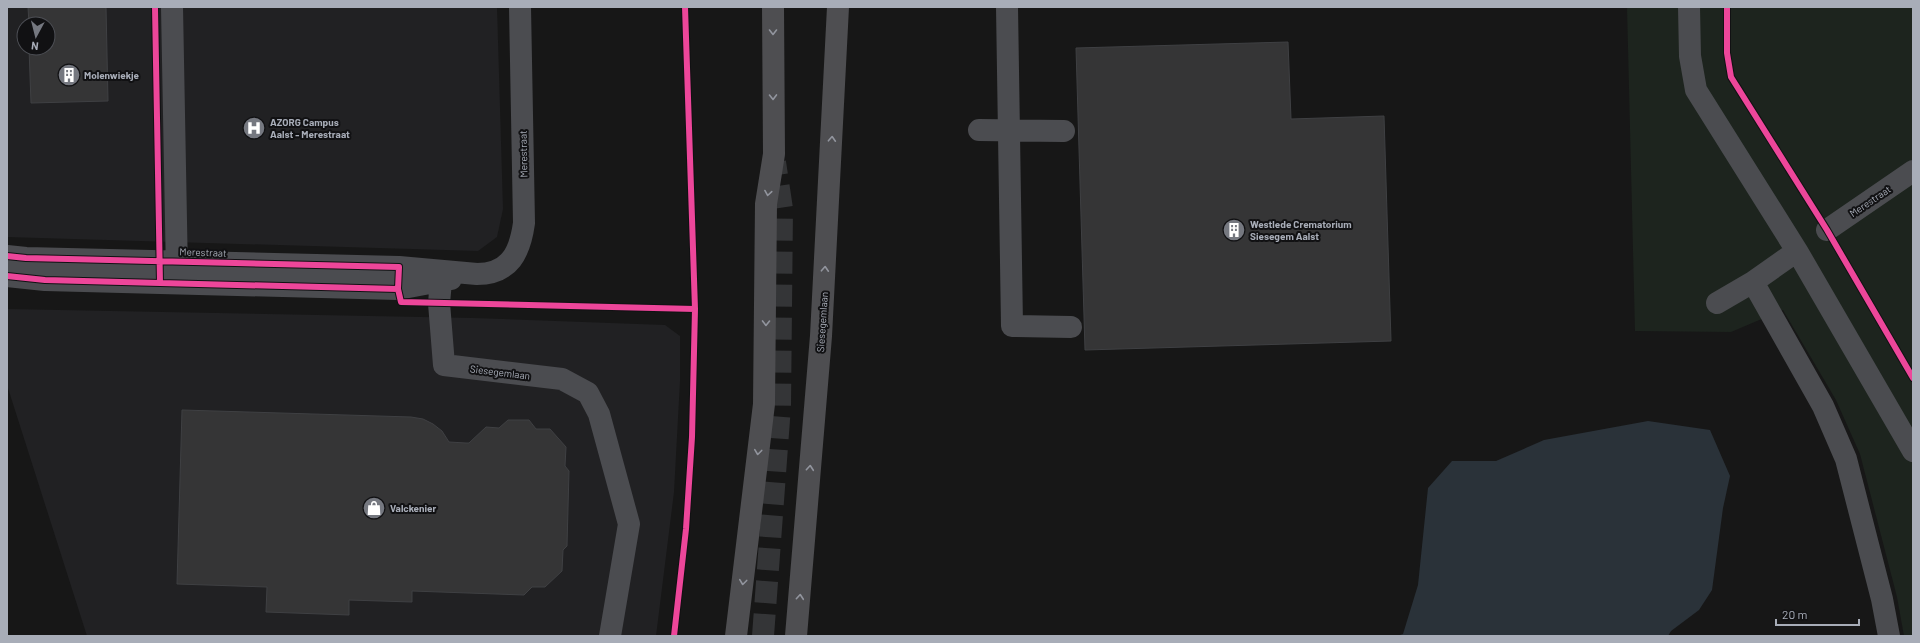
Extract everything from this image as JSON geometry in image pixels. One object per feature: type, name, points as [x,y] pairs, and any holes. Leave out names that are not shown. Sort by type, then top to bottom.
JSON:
[{"type":"highway","points":[[736,636],[764,404],[766,204],[774,154],[772,7]]},
{"type":"highway","name":"Siesegemlaan","points":[[796,636],[821,336],[838,7]]},
{"type":"street","points":[[172,7],[177,284]]},
{"type":"street","name":"Merestraat","points":[[7,276],[45,280],[398,289],[441,276],[490,274],[505,265],[513,257],[522,241],[524,223],[520,7]]},
{"type":"street","points":[[1007,7],[1012,326],[1071,327]]},
{"type":"street","points":[[1690,7],[1690,56],[1696,90],[1797,251],[1913,451]]},
{"type":"street","points":[[979,130],[1064,131]]},
{"type":"street","name":"Merestraat","points":[[1827,230],[1913,171]]},
{"type":"street","points":[[1717,303],[1753,282],[1797,251]]},
{"type":"street","name":"Merestraat","points":[[7,256],[26,258],[399,267],[441,276]]},
{"type":"street","name":"Siesegemlaan","points":[[441,276],[439,303],[444,365],[562,379],[588,393],[599,414],[629,524],[610,636]]},
{"type":"street","points":[[1753,282],[1823,406],[1846,459],[1882,600],[1889,636]]},
{"type":"shaded area","name":"AZORG Campus Aalst - Merestraat","points":[[7,7],[497,7],[503,209],[497,237],[478,251],[7,237]]},
{"type":"shaded area","points":[[1627,7],[1913,7],[1913,636],[1904,636],[1897,597],[1860,454],[1836,400],[1783,310],[1731,332],[1635,331]]},
{"type":"shaded area","points":[[7,309],[473,318],[665,325],[680,336],[680,381],[674,492],[656,636],[87,636],[7,385]]},
{"type":"shaded area","points":[[1648,421],[1710,430],[1730,476],[1723,508],[1712,590],[1699,610],[1671,631],[1668,636],[1397,636],[1403,634],[1418,585],[1428,488],[1452,461],[1496,461],[1544,440]]},
{"type":"building","name":"Molenwiekje","points":[[28,7],[106,7],[108,101],[31,103],[29,56],[56,56],[56,16],[29,16]]},
{"type":"building","name":"Westlede Crematorium Siesegem Aalst","points":[[1288,42],[1291,119],[1384,116],[1391,341],[1085,350],[1076,48]]},
{"type":"building","name":"Valckenier","points":[[182,410],[411,417],[423,419],[433,424],[442,431],[449,442],[466,443],[469,443],[486,427],[499,428],[508,420],[529,420],[536,429],[550,429],[566,447],[565,466],[569,471],[567,546],[563,550],[562,571],[545,587],[532,587],[524,595],[412,591],[412,602],[349,600],[349,615],[266,612],[267,587],[177,584]]},
{"type":"tunnel","points":[[763,636],[780,406],[782,209],[775,162]]},
{"type":"cycle path","points":[[155,7],[160,283]]},
{"type":"cycle path","points":[[674,636],[686,529],[692,437],[695,309],[685,7]]},
{"type":"cycle path","points":[[1727,7],[1727,53],[1731,77],[1827,230],[1913,378]]},
{"type":"cycle path","points":[[7,256],[26,258],[399,267],[398,289],[401,302],[695,309]]},
{"type":"cycle path","points":[[7,276],[45,280],[398,289]]},
{"type":"place","name":"Molenwiekje","points":[[69,75]]},
{"type":"place","name":"AZORG Campus Aalst - Merestraat","points":[[254,128]]},
{"type":"place","name":"Westlede Crematorium Siesegem Aalst","points":[[1234,230]]},
{"type":"place","name":"Valckenier","points":[[374,508]]}]
